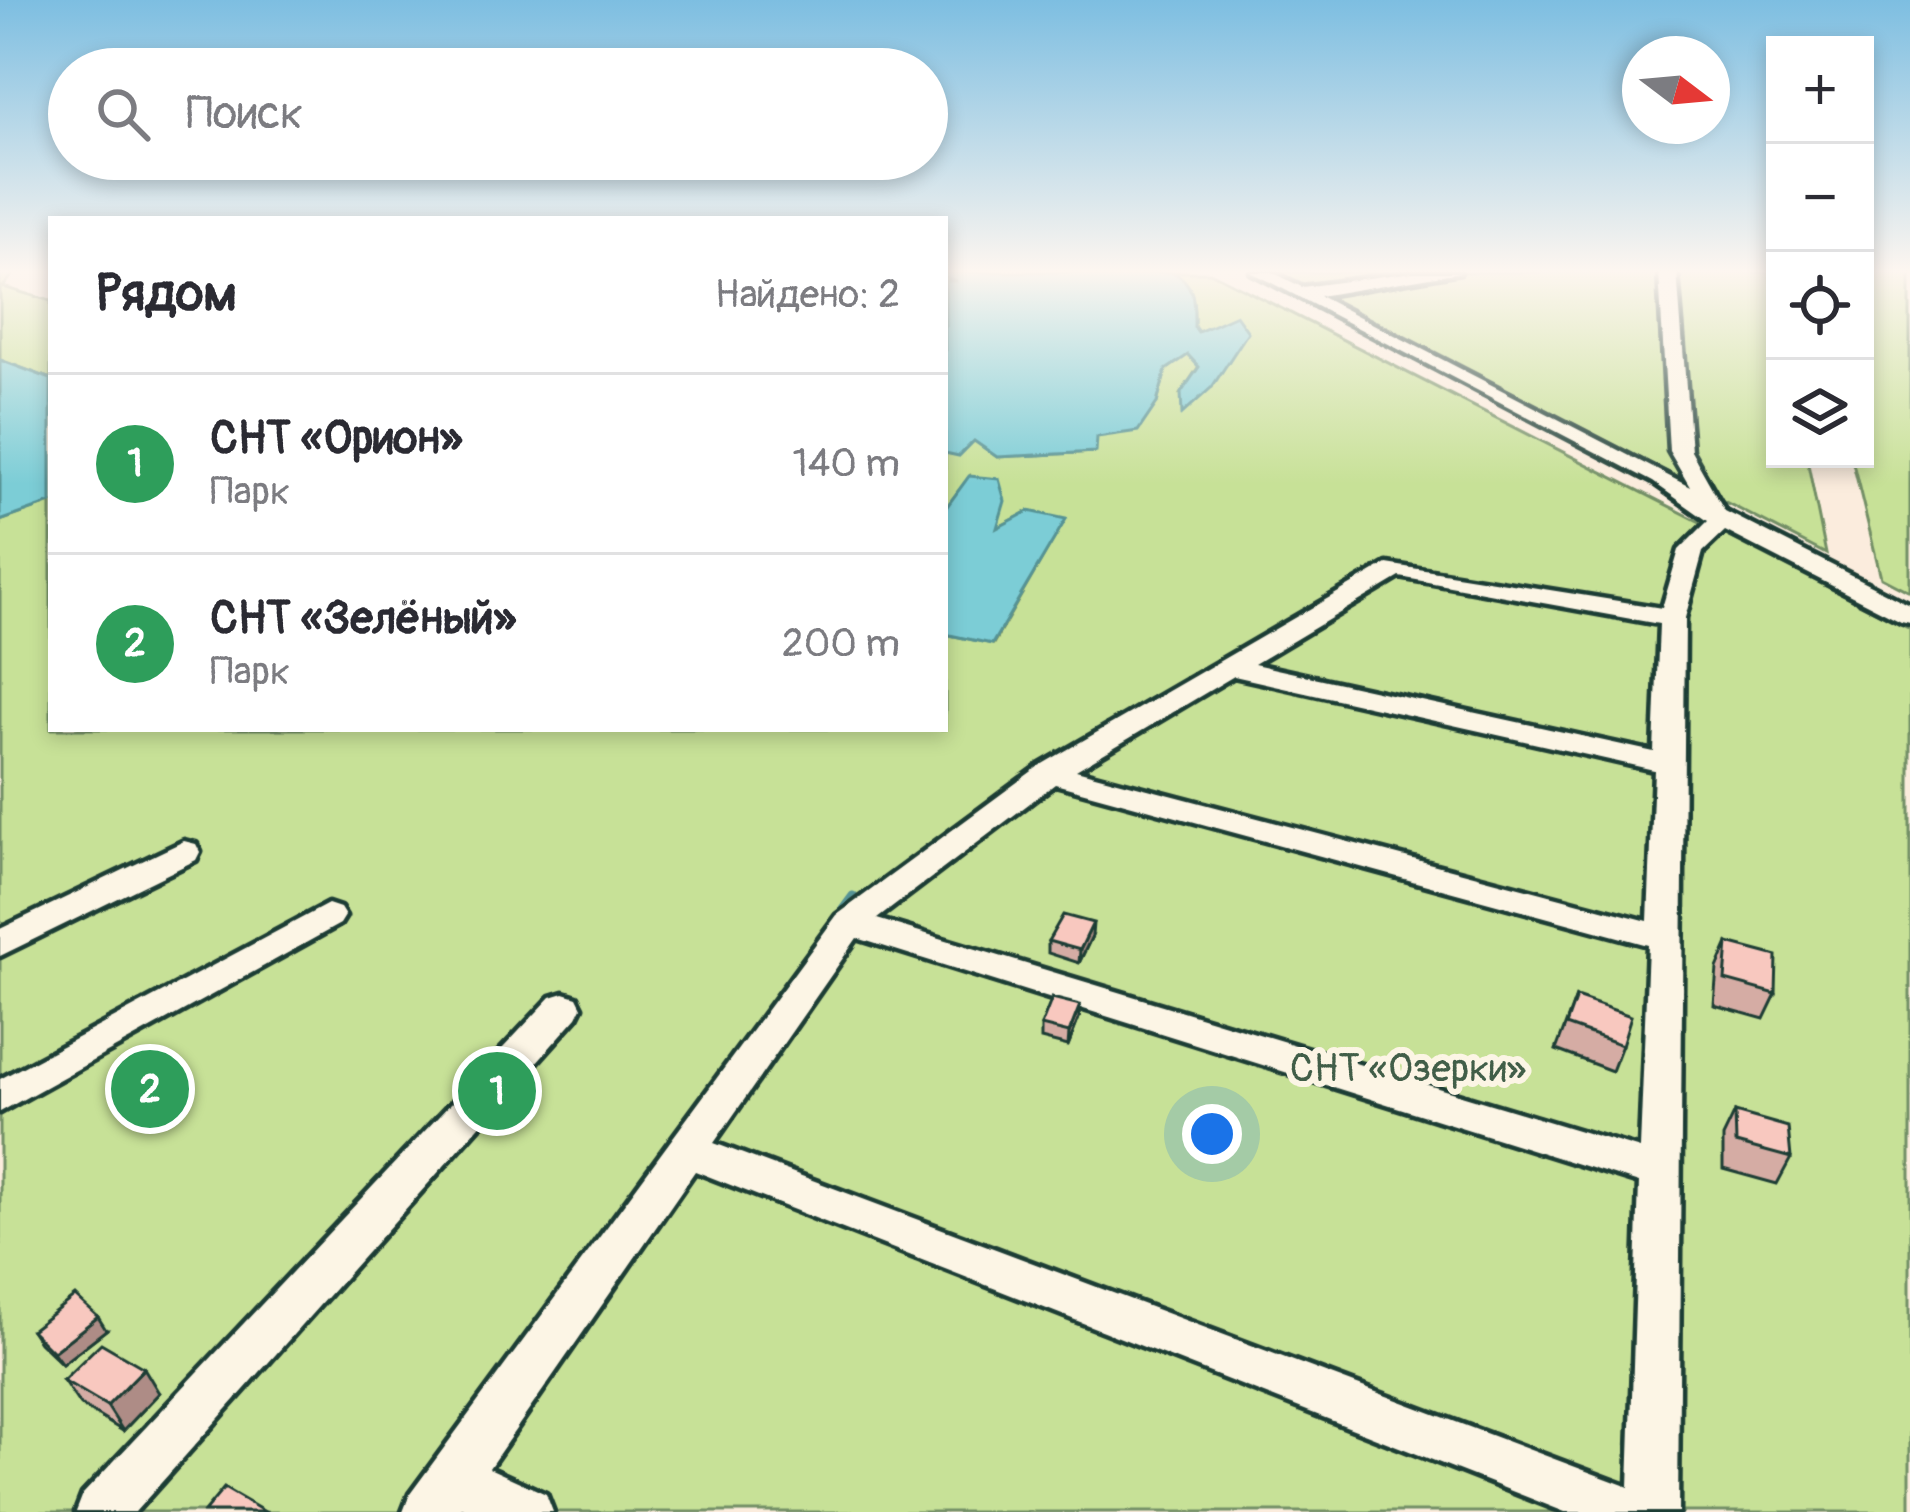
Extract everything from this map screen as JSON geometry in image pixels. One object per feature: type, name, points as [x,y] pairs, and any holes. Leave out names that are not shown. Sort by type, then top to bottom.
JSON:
[{"type":"street","points":[[1398,343],[1661,477],[1722,520],[1910,616]]},
{"type":"street","points":[[1673,343],[1680,452],[1722,520]]},
{"type":"street","points":[[1654,1512],[1672,618],[1691,550],[1722,520]]},
{"type":"street","points":[[528,1512],[440,1494],[848,923],[1050,773],[1396,569],[1672,618]]},
{"type":"street","points":[[1230,667],[1669,764]]},
{"type":"street","points":[[1050,773],[1665,938]]},
{"type":"street","points":[[0,944],[184,852]]},
{"type":"street","points":[[0,1097],[328,916]]},
{"type":"street","points":[[848,923],[1660,1172]]},
{"type":"street","points":[[101,1512],[564,1007]]},
{"type":"street","points":[[686,1150],[1629,1512]]},
{"type":"green space","points":[[0,343],[48,343],[48,378],[0,360]]},
{"type":"green space","name":"СНТ «Озерки»","points":[[1211,343],[1348,343],[1910,629],[1910,1512],[0,1512],[0,521],[48,504],[48,732],[948,732],[948,635],[993,644],[1065,520],[1029,511],[995,529],[970,476],[948,505],[948,453],[959,455],[974,440],[997,457],[1095,452],[1096,437],[1157,403],[1166,370],[1188,354],[1199,366],[1181,393],[1212,387]]},
{"type":"green space","points":[[1417,343],[1766,343],[1766,468],[1809,468],[1826,554]]},
{"type":"green space","points":[[1874,343],[1910,343],[1910,592],[1881,577],[1854,468],[1874,468]]},
{"type":"water","points":[[948,343],[1241,343],[1212,387],[1182,414],[1181,393],[1199,367],[1188,355],[1166,370],[1157,403],[1138,431],[1097,437],[1096,452],[997,457],[974,441],[959,456],[948,454]]},
{"type":"water","points":[[0,360],[48,378],[48,504],[0,521]]},
{"type":"water","points":[[969,476],[999,479],[1005,501],[997,528],[1029,511],[1066,519],[992,644],[948,635],[948,505]]},
{"type":"building","points":[[1063,915],[1093,923],[1080,950],[1048,941]]},
{"type":"building","points":[[1728,943],[1777,956],[1776,994],[1725,980]]},
{"type":"building","points":[[1576,997],[1631,1016],[1622,1045],[1566,1025]]},
{"type":"building","points":[[1052,998],[1080,1005],[1069,1033],[1041,1026]]},
{"type":"building","points":[[1735,1112],[1788,1127],[1791,1158],[1736,1143]]},
{"type":"building","points":[[75,1296],[98,1317],[53,1352],[31,1330]]},
{"type":"building","points":[[101,1343],[144,1368],[107,1406],[63,1380]]},
{"type":"building","points":[[224,1488],[265,1512],[204,1512]]},
{"type":"waterway","points":[[836,919],[853,896]]},
{"type":"place","name":"СНТ «Зелёный»","points":[[150,1089]]},
{"type":"place","name":"СНТ «Орион»","points":[[497,1091]]}]
